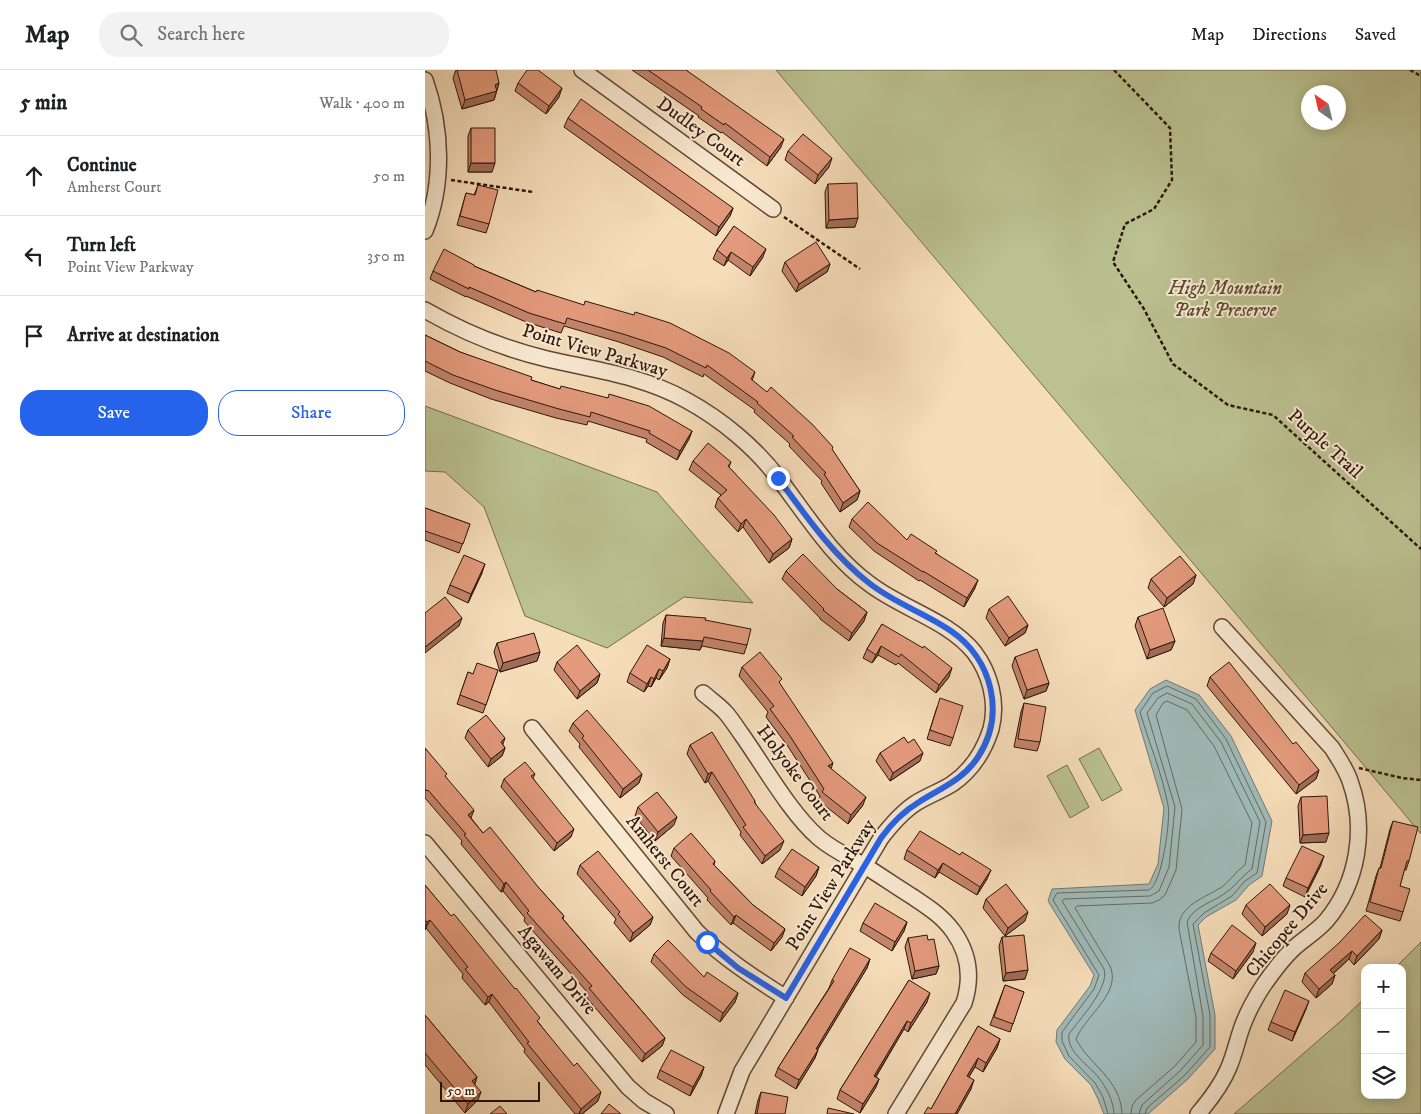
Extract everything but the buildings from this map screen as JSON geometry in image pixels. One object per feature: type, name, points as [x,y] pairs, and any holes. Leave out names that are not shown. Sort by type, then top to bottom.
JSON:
[{"type":"street","name":"Dudley Court","points":[[582,70],[773,210]]},
{"type":"street","points":[[425,80],[435,117],[438,144],[435,196],[425,231]]},
{"type":"street","name":"Point View Parkway","points":[[425,310],[473,334],[496,343],[545,358],[598,369],[644,382],[686,400],[711,416],[735,434],[768,466],[829,546],[849,566],[870,585],[893,600],[950,630],[963,640],[983,666],[989,681],[994,712],[991,728],[984,747],[966,772],[953,783],[917,802],[890,826],[864,866],[743,1071],[726,1114]]},
{"type":"street","name":"Chicopee Drive","points":[[1198,1114],[1211,1097],[1229,1066],[1242,1028],[1263,986],[1293,949],[1324,923],[1336,908],[1346,890],[1355,864],[1358,835],[1355,798],[1350,781],[1332,748],[1222,627]]},
{"type":"street","name":"Holyoke Court","points":[[703,693],[726,712],[802,820],[817,836],[834,850],[864,866],[931,909],[944,920],[962,946],[969,976],[968,990],[964,1003],[896,1114]]},
{"type":"street","name":"Amherst Court","points":[[532,728],[697,932],[738,968],[786,998]]},
{"type":"street","name":"Agawam Drive","points":[[425,843],[628,1087],[644,1101],[666,1114]]},
{"type":"path","name":"Purple Trail","points":[[1114,70],[1170,128],[1172,180],[1153,209],[1125,224],[1113,262],[1144,308],[1173,364],[1228,405],[1273,415],[1421,549]]},
{"type":"path","points":[[1410,70],[1421,76]]},
{"type":"path","points":[[437,178],[533,192]]},
{"type":"path","points":[[773,210],[860,270]]},
{"type":"path","points":[[1342,764],[1402,778],[1421,780]]},
{"type":"green space","name":"High Mountain Park Preserve","points":[[776,70],[1421,70],[1421,834],[1367,769]]},
{"type":"green space","points":[[425,406],[657,492],[753,603],[684,597],[607,648],[525,616],[484,507],[445,472],[425,471]]},
{"type":"green space","points":[[1099,748],[1122,790],[1102,801],[1079,759]]},
{"type":"green space","points":[[1067,765],[1089,807],[1070,818],[1047,776]]},
{"type":"green space","points":[[1421,942],[1421,1114],[1234,1114],[1361,1002],[1361,1099],[1406,1099],[1406,964],[1399,964]]},
{"type":"water","points":[[1166,680],[1199,695],[1231,736],[1272,821],[1262,876],[1249,885],[1236,900],[1206,917],[1198,925],[1215,1015],[1215,1049],[1188,1079],[1148,1114],[1104,1114],[1091,1085],[1065,1059],[1056,1042],[1057,1030],[1090,986],[1094,975],[1048,901],[1052,889],[1149,884],[1158,864],[1164,808],[1135,710],[1150,689]]},
{"type":"route","points":[[707,942],[738,968],[786,998],[881,838],[890,826],[917,802],[953,783],[966,772],[978,758],[984,747],[991,728],[994,712],[993,697],[983,666],[963,640],[950,630],[893,600],[870,585],[829,546],[778,478]]}]
